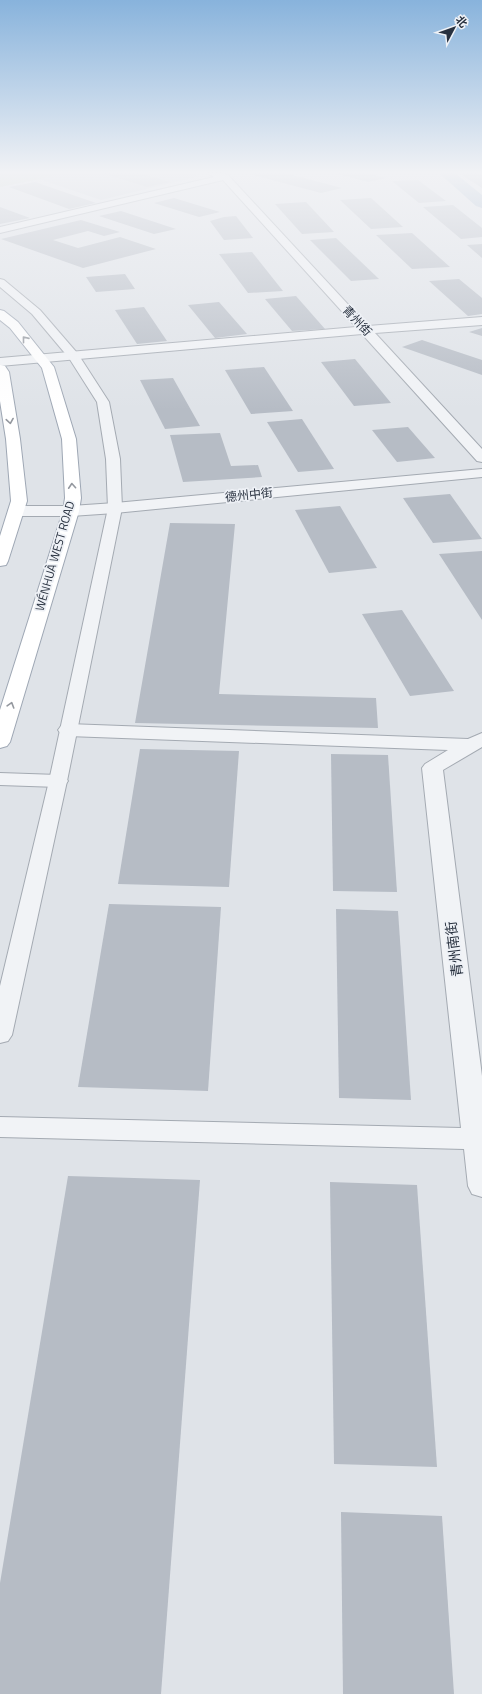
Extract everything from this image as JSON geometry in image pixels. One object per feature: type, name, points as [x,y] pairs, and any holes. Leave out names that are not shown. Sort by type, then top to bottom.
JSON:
[{"type":"main road","name":"WÉNHUÀ WEST ROAD","points":[[0,314],[14,325],[48,367],[69,439],[73,498],[71,511],[0,742]]},
{"type":"main road","points":[[0,369],[2,372],[13,439],[19,501],[0,561]]},
{"type":"street","name":"青州街","points":[[294,252],[482,458]]},
{"type":"street","points":[[0,362],[203,343],[482,321]]},
{"type":"street","name":"德州中街","points":[[16,510],[71,511],[115,508],[479,477]]},
{"type":"street","points":[[68,730],[477,742]]},
{"type":"street","name":"青州南街","points":[[477,742],[432,768],[478,1139],[482,1186]]},
{"type":"street","points":[[0,779],[58,781]]},
{"type":"street","points":[[0,1127],[478,1139]]},
{"type":"lane","points":[[0,282],[36,312],[74,356],[103,402],[113,458],[115,508],[58,781],[0,1035]]},
{"type":"building","points":[[38,252],[144,252],[83,268]]},
{"type":"building","points":[[252,252],[283,291],[248,293],[219,254]]},
{"type":"building","points":[[322,252],[351,252],[379,279],[351,281]]},
{"type":"building","points":[[394,252],[433,252],[450,267],[412,269]]},
{"type":"building","points":[[475,252],[482,252],[482,258]]},
{"type":"building","points":[[125,274],[135,289],[96,292],[86,277]]},
{"type":"building","points":[[459,279],[482,298],[482,314],[468,316],[429,281]]},
{"type":"building","points":[[296,296],[325,329],[292,331],[265,299]]},
{"type":"building","points":[[219,302],[247,334],[215,338],[188,305]]},
{"type":"building","points":[[144,307],[167,341],[137,344],[115,310]]},
{"type":"building","points":[[482,328],[482,336],[469,332]]},
{"type":"building","points":[[422,340],[482,360],[482,375],[402,347]]},
{"type":"building","points":[[355,359],[391,403],[354,406],[321,362]]},
{"type":"building","points":[[264,367],[293,411],[251,414],[225,370]]},
{"type":"building","points":[[173,378],[200,426],[165,429],[140,380]]},
{"type":"building","points":[[302,419],[334,469],[298,472],[267,422]]},
{"type":"building","points":[[408,427],[435,458],[397,462],[372,430]]},
{"type":"building","points":[[220,433],[231,466],[258,465],[262,477],[183,482],[170,435]]},
{"type":"building","points":[[450,494],[482,539],[433,543],[403,498]]},
{"type":"building","points":[[340,506],[377,568],[329,573],[295,510]]},
{"type":"building","points":[[170,523],[235,524],[219,694],[376,698],[378,728],[135,723]]},
{"type":"building","points":[[482,551],[482,620],[439,554]]},
{"type":"building","points":[[402,610],[454,691],[410,696],[362,614]]},
{"type":"building","points":[[140,749],[239,751],[229,887],[118,884]]},
{"type":"building","points":[[331,754],[388,755],[397,892],[333,891]]},
{"type":"building","points":[[109,904],[221,907],[208,1091],[78,1087]]},
{"type":"building","points":[[336,909],[398,911],[411,1100],[339,1098]]},
{"type":"building","points":[[68,1176],[200,1180],[161,1694],[0,1694],[0,1583]]},
{"type":"building","points":[[330,1182],[417,1185],[437,1467],[334,1464]]},
{"type":"building","points":[[341,1512],[442,1516],[454,1694],[343,1694]]}]
